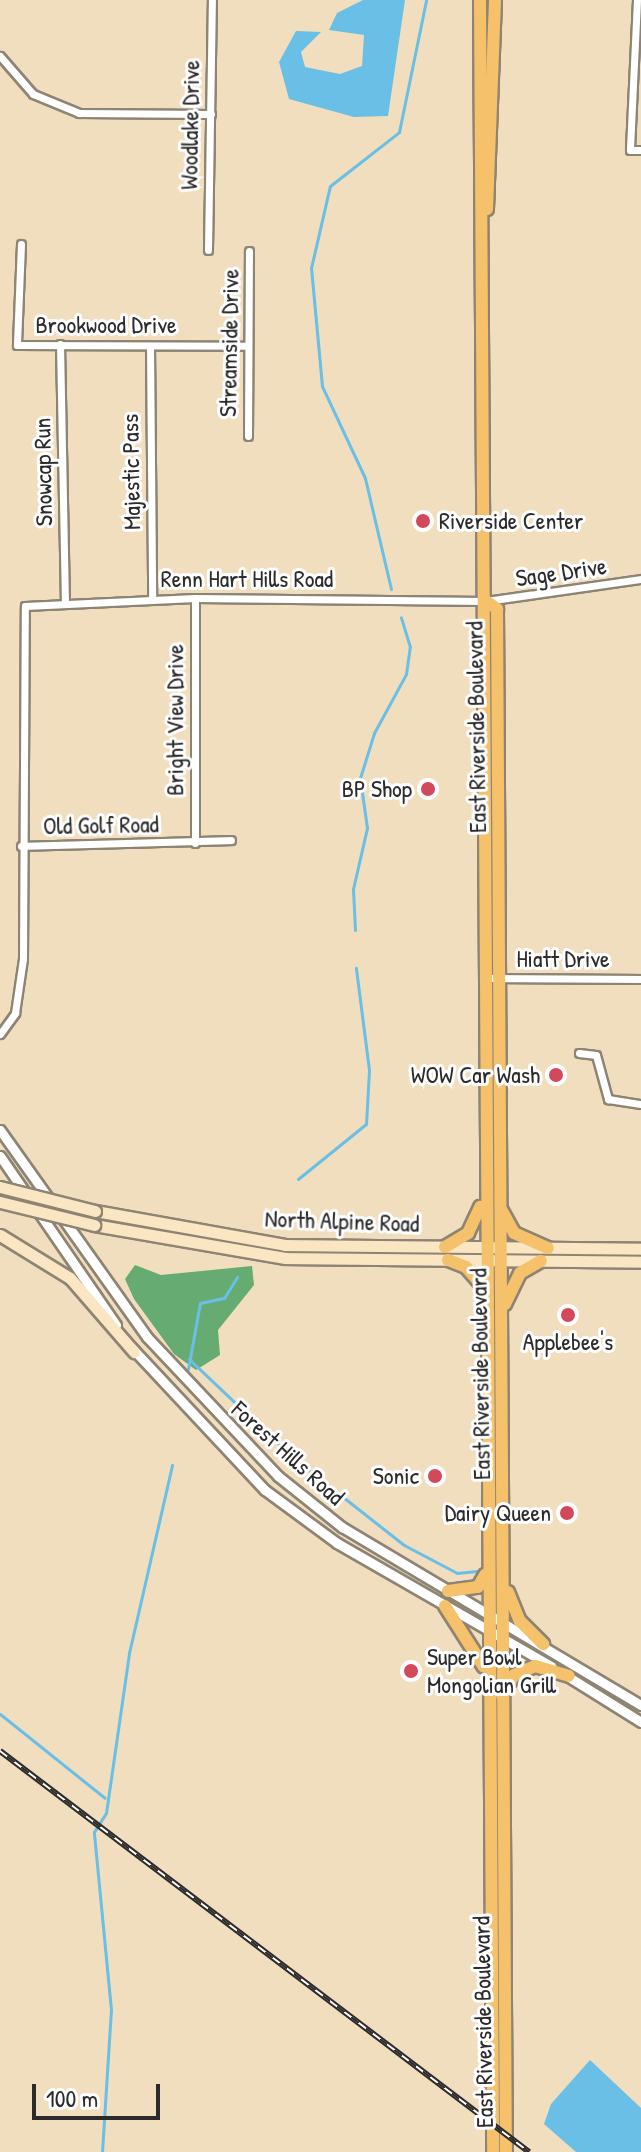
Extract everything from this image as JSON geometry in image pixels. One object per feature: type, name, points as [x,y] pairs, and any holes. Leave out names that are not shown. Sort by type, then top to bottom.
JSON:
[{"type":"main road","name":"East Riverside Boulevard","points":[[480,0],[478,175],[485,224]]},
{"type":"main road","name":"East Riverside Boulevard","points":[[493,2152],[484,1188],[485,224],[495,0]]},
{"type":"main road","name":"East Riverside Boulevard","points":[[486,601],[497,609],[503,1556],[500,1698],[506,2152]]},
{"type":"main road","name":"North Alpine Road","points":[[0,1187],[95,1211],[285,1245],[445,1247],[485,1254]]},
{"type":"main road","points":[[445,1247],[476,1223],[484,1188]]},
{"type":"main road","name":"North Alpine Road","points":[[0,1202],[94,1225],[285,1258],[448,1260],[548,1248],[636,1249]]},
{"type":"main road","points":[[500,1208],[514,1233],[548,1248]]},
{"type":"main road","points":[[0,1235],[70,1278],[134,1352]]},
{"type":"main road","points":[[636,1249],[636,1262]]},
{"type":"main road","name":"North Alpine Road","points":[[501,1254],[541,1261],[636,1262]]},
{"type":"main road","points":[[448,1260],[466,1267],[485,1289]]},
{"type":"main road","points":[[501,1319],[520,1273],[541,1261]]},
{"type":"main road","points":[[503,1556],[511,1606],[543,1644]]},
{"type":"main road","points":[[448,1591],[478,1587],[486,1560]]},
{"type":"main road","points":[[445,1606],[488,1678]]},
{"type":"main road","points":[[500,1698],[514,1675],[535,1666],[569,1676]]},
{"type":"street","name":"Woodlake Drive","points":[[208,250],[212,0]]},
{"type":"street","points":[[637,0],[630,150],[641,150]]},
{"type":"street","points":[[0,56],[33,94],[79,113],[211,114]]},
{"type":"street","name":"Brookwood Drive","points":[[21,244],[17,345],[248,346]]},
{"type":"street","name":"Streamside Drive","points":[[248,436],[249,251]]},
{"type":"street","name":"Snowcap Run","points":[[60,344],[65,600]]},
{"type":"street","name":"Majestic Pass","points":[[150,346],[152,598]]},
{"type":"street","name":"Sage Drive","points":[[486,601],[641,579]]},
{"type":"street","name":"Renn Hart Hills Road","points":[[21,846],[20,622],[25,606],[65,600],[152,598],[486,601]]},
{"type":"street","name":"Bright View Drive","points":[[195,598],[195,843]]},
{"type":"street","name":"Old Golf Road","points":[[21,846],[231,840]]},
{"type":"street","points":[[0,1034],[21,990],[21,846]]},
{"type":"street","name":"Hiatt Drive","points":[[486,978],[641,979]]},
{"type":"street","points":[[579,1053],[596,1055],[608,1099],[641,1104]]},
{"type":"street","name":"Forest Hills Road","points":[[0,1130],[147,1337],[230,1431],[342,1527],[448,1591],[502,1638],[641,1722]]},
{"type":"street","name":"Forest Hills Road","points":[[0,1156],[134,1352],[265,1490],[337,1543],[445,1606],[487,1622],[502,1624],[543,1644],[641,1705]]},
{"type":"green space","points":[[135,1265],[161,1275],[252,1266],[254,1285],[218,1330],[220,1355],[196,1370],[174,1354],[134,1299],[125,1279]]},
{"type":"water","points":[[363,0],[405,0],[388,116],[354,117],[289,99],[279,62],[296,31],[321,32],[301,52],[305,67],[340,74],[362,66],[364,35],[329,30],[337,13]]},
{"type":"water","points":[[590,2060],[641,2108],[641,2152],[576,2152],[544,2124],[551,2104]]},
{"type":"waterway","points":[[391,589],[365,478],[322,386],[311,268],[330,186],[399,132],[426,0]]},
{"type":"waterway","points":[[355,930],[353,889],[367,828],[360,778],[374,733],[406,674],[410,647],[401,617]]},
{"type":"waterway","points":[[298,1179],[366,1124],[369,1070],[356,968]]},
{"type":"waterway","points":[[188,1369],[200,1303],[224,1298],[237,1277]]},
{"type":"waterway","points":[[189,1359],[284,1449]]},
{"type":"waterway","points":[[301,1464],[404,1545],[457,1573],[477,1571]]},
{"type":"waterway","points":[[102,2152],[111,2010],[94,1832],[106,1813],[129,1653],[172,1465]]},
{"type":"waterway","points":[[0,1714],[105,1798]]},
{"type":"railway","points":[[0,1751],[529,2152]]},
{"type":"place","name":"Riverside Center","points":[[423,521]]},
{"type":"place","name":"BP Shop","points":[[428,789]]},
{"type":"place","name":"WOW Car Wash","points":[[556,1075]]},
{"type":"place","name":"Applebee's","points":[[568,1315]]},
{"type":"place","name":"Sonic","points":[[435,1476]]},
{"type":"place","name":"Dairy Queen","points":[[567,1513]]},
{"type":"place","name":"Super Bowl Mongolian Grill","points":[[411,1671]]}]
